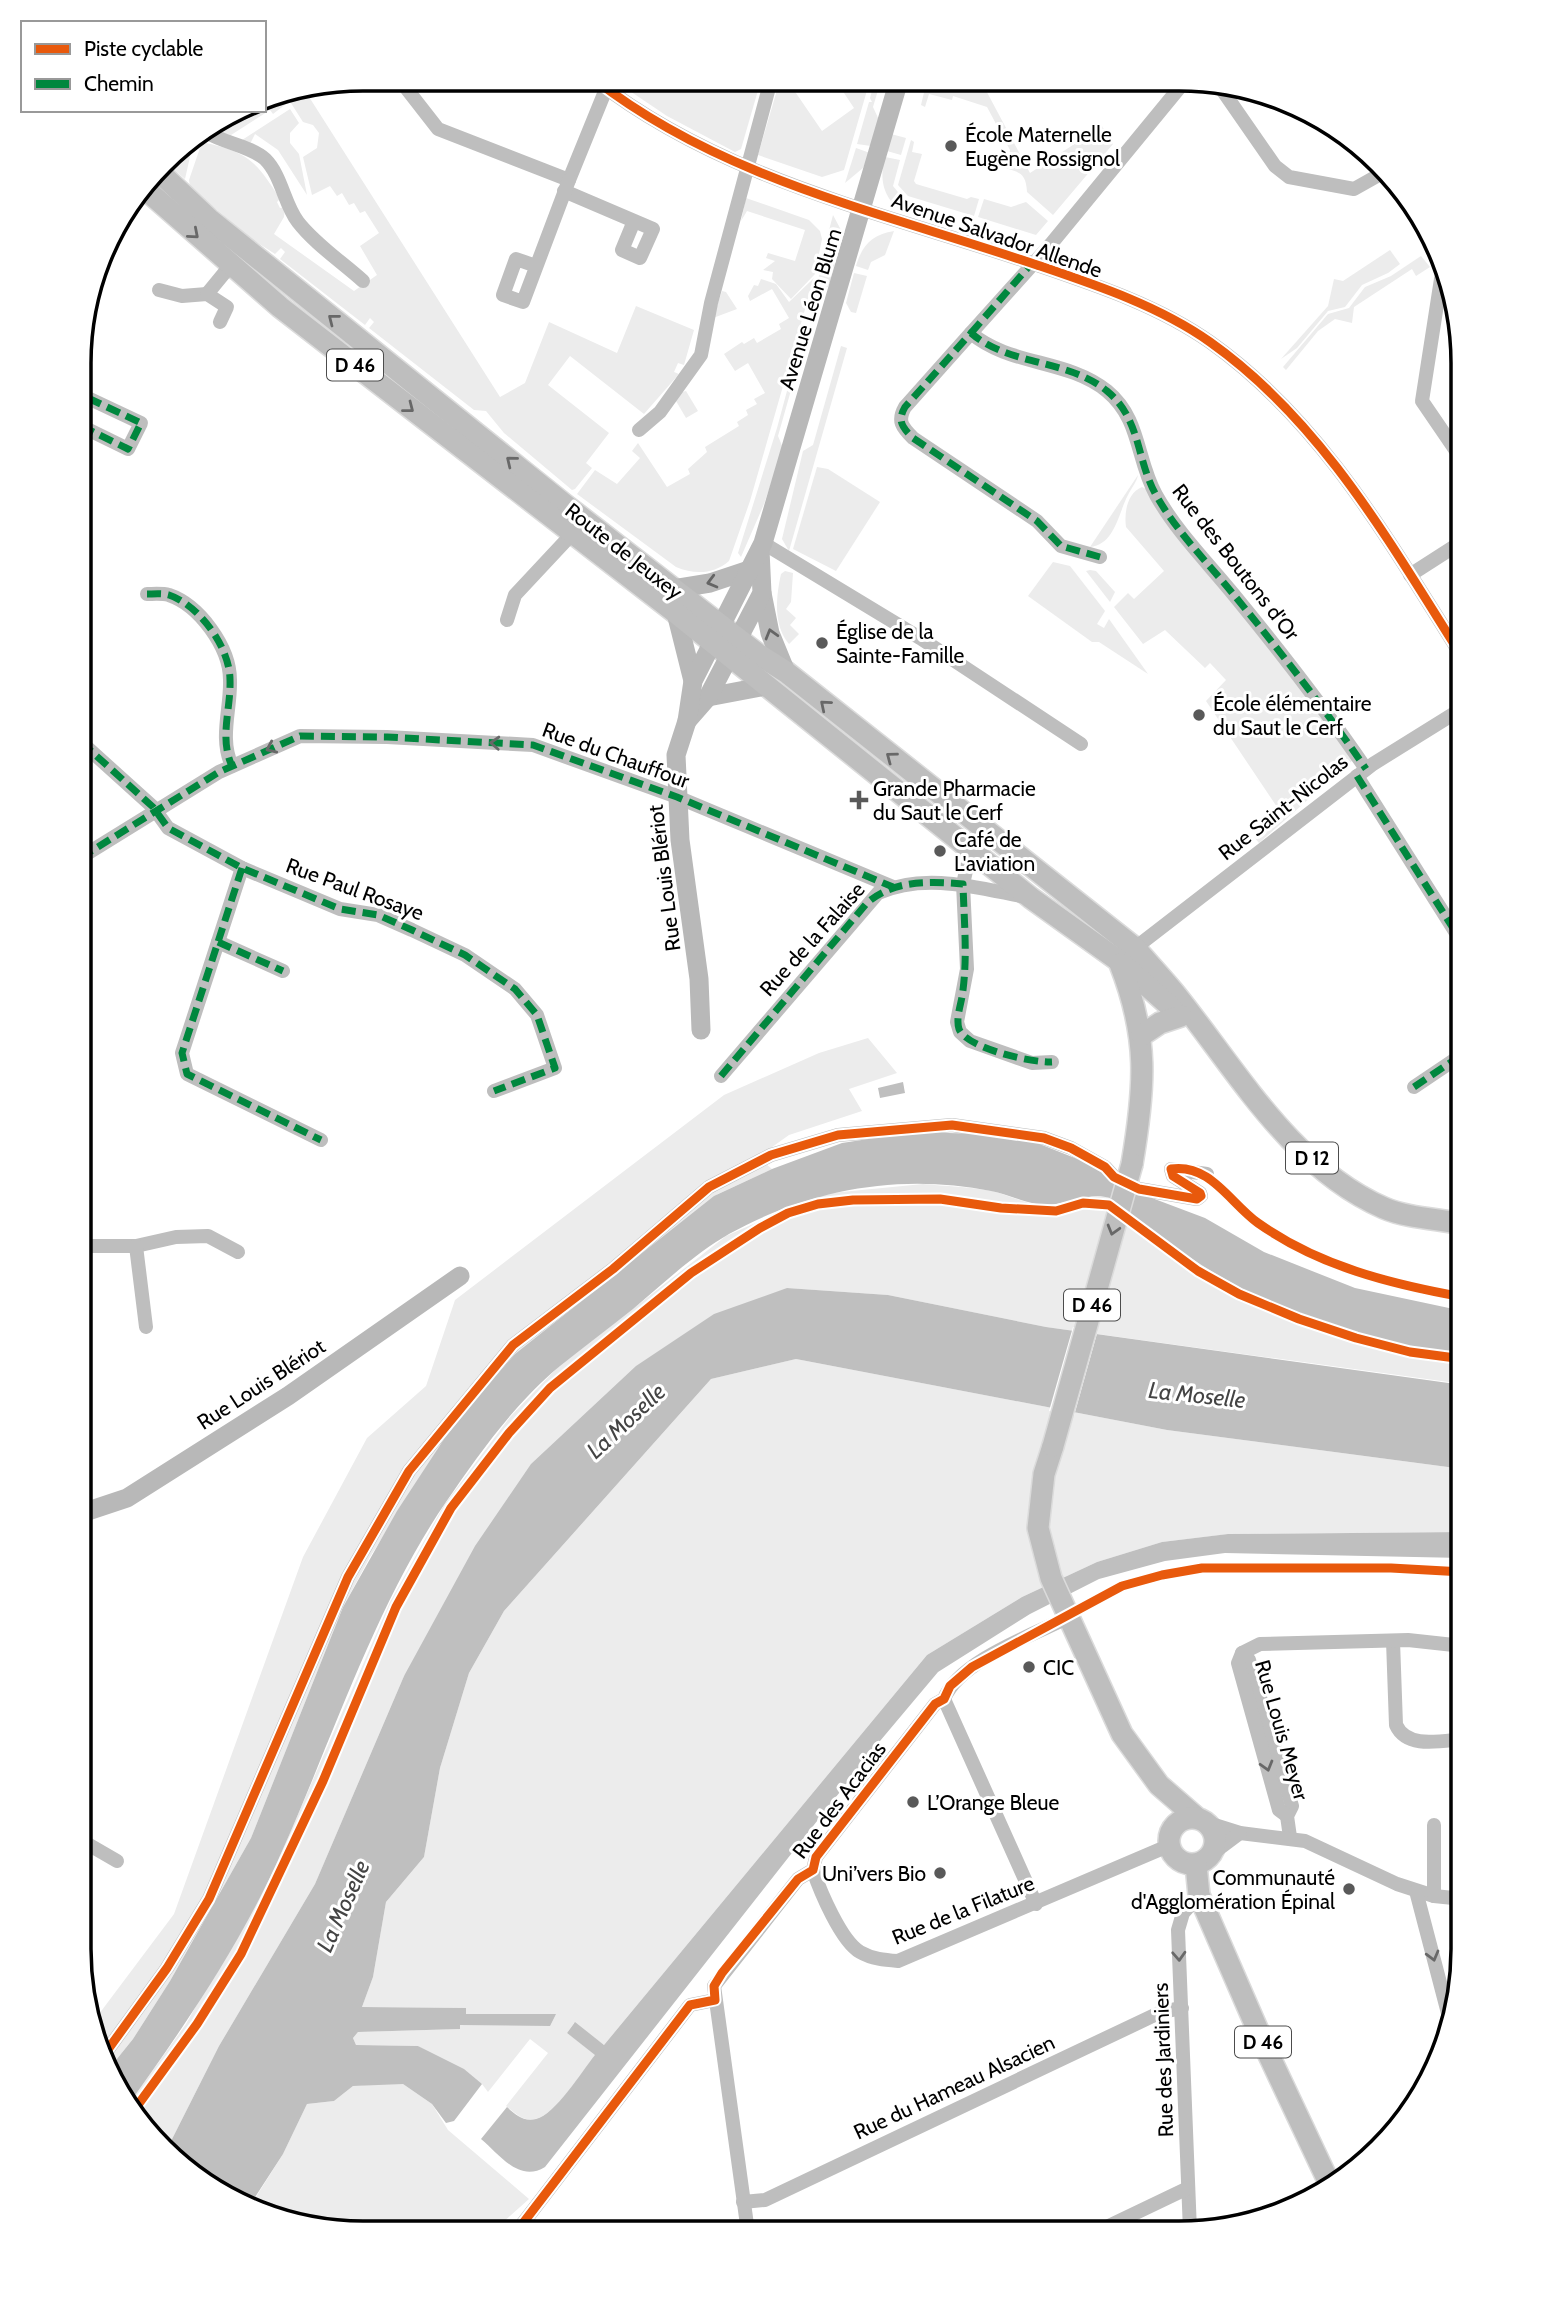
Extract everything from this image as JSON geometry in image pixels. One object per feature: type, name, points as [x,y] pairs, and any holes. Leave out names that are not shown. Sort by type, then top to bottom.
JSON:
[{"type":"main road","name":"Route de Jeuxey","points":[[165,177],[209,219],[298,292],[673,589],[734,649],[766,686],[1081,937]]},
{"type":"main road","name":"Route de Jeuxey","points":[[150,193],[230,266],[572,534],[676,613],[717,634]]},
{"type":"main road","name":"Route de Jeuxey","points":[[734,649],[786,672],[1098,922]]},
{"type":"main road","name":"D 46","points":[[1067,1611],[1051,1578],[1038,1528],[1044,1474],[1132,1164],[1144,1066],[1142,1035],[1121,960],[1098,922]]},
{"type":"main road","name":"D 46","points":[[1081,937],[1111,977],[1125,1006],[1133,1036],[1140,1099]]},
{"type":"main road","name":"D 12","points":[[1081,937],[1178,997],[1255,1100],[1304,1151],[1344,1186],[1386,1209],[1451,1222]]},
{"type":"main road","name":"D 12","points":[[1121,960],[1181,1016],[1201,1030]]},
{"type":"main road","points":[[1142,1035],[1160,1023],[1181,1016]]},
{"type":"main road","points":[[1067,1611],[1122,1734],[1159,1785],[1201,1820],[1214,1835],[1204,1859],[1178,1861],[1159,1785]]},
{"type":"main road","points":[[1171,1836],[1181,1820],[1201,1820]]},
{"type":"main road","name":"D 46","points":[[1204,1859],[1199,1895],[1266,2049],[1326,2177]]},
{"type":"street","points":[[408,91],[438,129],[566,186],[634,221]]},
{"type":"street","name":"Avenue Salvador Allende","points":[[536,266],[598,91]]},
{"type":"street","name":"Avenue Salvador Allende","points":[[611,91],[681,137],[747,170],[1032,263],[1158,313],[1210,342],[1268,392],[1331,456],[1451,639]]},
{"type":"street","points":[[639,430],[660,412],[701,355],[768,91]]},
{"type":"street","name":"Avenue Léon Blum","points":[[717,634],[762,546],[864,208],[896,91]]},
{"type":"street","points":[[1100,557],[1061,546],[1037,521],[913,438],[901,424],[900,417],[905,407],[1032,263],[1177,91]]},
{"type":"street","points":[[1226,95],[1275,166],[1289,177],[1354,189],[1376,176]]},
{"type":"street","points":[[213,136],[223,142],[253,150],[266,160],[297,221],[363,281]]},
{"type":"street","points":[[207,294],[230,266]]},
{"type":"street","points":[[1440,286],[1422,401],[1451,443]]},
{"type":"street","points":[[159,290],[182,296],[207,294],[227,307],[220,322]]},
{"type":"street","name":"Rue des Boutons d'Or","points":[[971,333],[995,348],[1081,374],[1107,391],[1126,411],[1135,427],[1149,478],[1163,507],[1280,652],[1361,773],[1451,924]]},
{"type":"street","points":[[91,399],[141,423],[128,449],[91,431]]},
{"type":"street","name":"Route de Jeuxey","points":[[507,620],[515,595],[572,534]]},
{"type":"street","points":[[762,546],[920,638],[1081,744]]},
{"type":"street","name":"Avenue Léon Blum","points":[[762,546],[762,593],[770,633],[786,672]]},
{"type":"street","points":[[1410,575],[1451,549]]},
{"type":"street","points":[[673,589],[710,583],[749,570]]},
{"type":"street","name":"Avenue Léon Blum","points":[[734,649],[762,593]]},
{"type":"street","points":[[147,594],[167,594],[185,604],[207,623],[226,659],[230,678],[225,744],[232,766]]},
{"type":"street","name":"Rue Louis Blériot","points":[[676,613],[693,681]]},
{"type":"street","name":"Rue Louis Blériot","points":[[701,1030],[699,979],[677,797],[676,755],[687,722],[693,681],[717,634]]},
{"type":"street","name":"Rue Louis Blériot","points":[[687,722],[708,697],[734,649]]},
{"type":"street","points":[[708,697],[766,686]]},
{"type":"street","name":"Rue Saint-Nicolas","points":[[1121,960],[1361,773],[1451,716]]},
{"type":"street","name":"Rue du Chauffour","points":[[91,852],[232,766],[300,736],[533,745],[677,797],[893,887]]},
{"type":"street","name":"Rue Paul Rosaye","points":[[91,751],[157,813],[168,828],[242,868],[340,909],[378,915],[465,955],[516,989],[537,1015],[555,1068],[494,1091]]},
{"type":"street","points":[[971,849],[963,884],[967,969],[957,1022],[960,1032],[970,1041],[1032,1063],[1052,1062]]},
{"type":"street","points":[[242,868],[182,1053],[187,1074],[321,1140]]},
{"type":"street","name":"Rue de la Falaise","points":[[721,1076],[878,893],[916,883],[963,884],[1031,898]]},
{"type":"street","points":[[218,942],[283,971]]},
{"type":"street","points":[[1414,1087],[1451,1062]]},
{"type":"street","points":[[110,2047],[167,1968],[209,1899],[348,1577],[409,1471],[513,1345],[613,1269],[709,1186],[771,1155],[838,1135],[952,1125],[1044,1138],[1071,1148],[1105,1167],[1114,1177],[1139,1189],[1197,1199],[1200,1194],[1173,1176],[1171,1169],[1206,1174]]},
{"type":"street","points":[[91,1245],[136,1246],[176,1237],[208,1236],[238,1252]]},
{"type":"street","points":[[136,1246],[146,1327]]},
{"type":"street","name":"Rue Louis Blériot","points":[[91,1510],[127,1498],[288,1396],[460,1276]]},
{"type":"street","name":"Rue des Acacias","points":[[715,2000],[714,1986],[722,1973],[798,1879],[813,1870],[816,1857],[935,1704],[944,1699],[950,1686],[972,1667],[1067,1611]]},
{"type":"street","points":[[1393,1641],[1396,1725],[1400,1734],[1409,1740],[1451,1739]]},
{"type":"street","name":"Rue Louis Meyer","points":[[1290,1837],[1287,1816],[1292,1806],[1249,1660],[1242,1653],[1261,1644],[1393,1641],[1451,1645]]},
{"type":"street","points":[[944,1699],[1035,1904]]},
{"type":"street","points":[[1201,1820],[1240,1833],[1290,1837],[1416,1891],[1451,1898]]},
{"type":"street","points":[[1434,1825],[1434,1896]]},
{"type":"street","points":[[1204,1859],[1240,1833]]},
{"type":"street","name":"Rue de la Filature","points":[[813,1870],[847,1940],[857,1951],[880,1960],[898,1961],[1035,1904],[1171,1836]]},
{"type":"street","points":[[91,1846],[117,1861]]},
{"type":"street","points":[[1416,1891],[1446,2004]]},
{"type":"street","name":"Rue des Jardiniers","points":[[1190,2220],[1178,1930],[1183,1913],[1199,1895]]},
{"type":"street","points":[[525,2221],[690,2005],[715,2000],[744,2221]]},
{"type":"street","name":"Rue du Hameau Alsacien","points":[[743,2202],[765,2200],[1161,2012],[1182,2008]]},
{"type":"street","points":[[1119,2221],[1188,2188]]},
{"type":"shaded area","points":[[630,91],[758,91],[741,149],[735,152],[667,116]]},
{"type":"shaded area","points":[[777,91],[795,91],[822,131],[854,108],[843,91],[867,91],[844,170],[822,177],[758,155]]},
{"type":"shaded area","points":[[872,91],[878,91],[873,107],[879,120],[871,146],[857,144],[869,102],[872,102]]},
{"type":"shaded area","points":[[924,91],[986,91],[1030,173],[1102,126],[1113,144],[1053,215],[1027,192],[1025,180],[1019,173],[997,166],[998,162],[1006,164],[1010,150],[987,107],[953,96],[952,100],[929,94],[925,107],[921,105]]},
{"type":"shaded area","points":[[309,96],[500,397],[525,383],[549,322],[617,353],[636,306],[694,330],[684,365],[678,363],[674,372],[679,374],[644,414],[570,356],[548,385],[609,433],[586,463],[592,468],[575,489],[572,490],[504,433],[486,411],[474,410],[369,328],[374,322],[370,318],[365,325],[280,259],[285,252],[281,248],[275,254],[250,238],[190,187],[189,180],[204,142],[240,154],[257,166],[280,199],[277,202],[280,208],[285,207],[284,217],[274,234],[354,291],[377,275],[360,246],[379,233],[365,211],[360,213],[354,203],[349,205],[342,193],[337,196],[330,186],[312,195],[303,157],[317,148],[319,133],[313,125],[303,122],[290,101]]},
{"type":"shaded area","points":[[286,104],[273,114],[270,110],[231,135],[219,132],[243,119],[247,120],[276,105]]},
{"type":"shaded area","points":[[290,109],[299,123],[290,133],[290,143],[299,154],[307,195],[278,150],[255,134],[250,144],[242,140]]},
{"type":"shaded area","points":[[891,134],[906,138],[901,155],[887,151]]},
{"type":"shaded area","points":[[911,140],[914,142],[912,152],[922,154],[914,181],[916,184],[967,199],[979,199],[974,216],[908,196],[898,185]]},
{"type":"shaded area","points":[[856,148],[870,153],[863,168],[845,183]]},
{"type":"shaded area","points":[[191,152],[185,179],[173,169]]},
{"type":"shaded area","points":[[885,157],[900,160],[893,186],[906,202],[902,211],[890,200],[884,187],[882,173]]},
{"type":"shaded area","points":[[746,198],[809,220],[820,231],[822,239],[815,274],[791,299],[772,279],[773,272],[763,270],[775,261],[766,258],[768,253],[795,261],[805,230],[747,211],[741,221]]},
{"type":"shaded area","points":[[984,199],[1011,207],[1026,202],[1048,221],[1036,235],[978,217]]},
{"type":"shaded area","points":[[833,215],[841,230],[838,255],[826,251],[829,239],[837,240],[828,234]]},
{"type":"shaded area","points":[[894,231],[885,255],[871,262],[868,270],[856,266],[869,242]]},
{"type":"shaded area","points":[[1390,250],[1400,264],[1362,285],[1345,307],[1328,311],[1297,348],[1281,359],[1328,306],[1334,279],[1343,281]]},
{"type":"shaded area","points":[[1421,256],[1430,267],[1416,276],[1412,269],[1354,307],[1352,323],[1335,319],[1318,331],[1286,370],[1283,367],[1328,314],[1349,308],[1365,287],[1391,276]]},
{"type":"shaded area","points":[[823,260],[835,263],[830,283],[814,308],[811,307]]},
{"type":"shaded area","points":[[854,273],[867,276],[856,313],[851,312],[846,303]]},
{"type":"shaded area","points":[[814,278],[750,501],[729,561],[717,569],[704,572],[676,567],[577,494],[595,470],[617,484],[640,458],[632,451],[638,443],[667,487],[690,474],[688,469],[707,452],[705,447],[739,426],[737,422],[748,415],[746,410],[757,404],[754,399],[765,393],[748,363],[735,371],[724,354],[742,342],[744,344],[754,338],[757,343],[781,329],[779,324],[789,318],[772,289],[750,301],[748,296],[754,285],[758,286],[761,279],[776,284],[789,302]]},
{"type":"shaded area","points":[[722,291],[726,292],[737,309],[713,318]]},
{"type":"shaded area","points":[[801,339],[805,341],[778,436],[783,448],[764,504],[741,557],[738,553],[777,428]]},
{"type":"shaded area","points":[[841,346],[847,348],[789,551],[782,539],[803,451],[813,445]]},
{"type":"shaded area","points":[[686,391],[698,411],[686,418],[676,401],[682,392]]},
{"type":"shaded area","points":[[817,467],[828,469],[880,502],[836,571],[793,549]]},
{"type":"shaded area","points":[[1138,475],[1111,534],[1098,545],[1090,547]]},
{"type":"shaded area","points":[[1142,487],[1247,617],[1353,760],[1259,843],[1254,837],[1270,822],[1277,807],[1206,701],[1226,680],[1210,663],[1205,668],[1165,630],[1143,644],[1114,607],[1128,593],[1134,599],[1164,571],[1126,527],[1130,499]]},
{"type":"shaded area","points":[[1053,562],[1070,566],[1105,611],[1097,624],[1104,628],[1109,619],[1148,674],[1099,642],[1092,642],[1028,596]]},
{"type":"shaded area","points":[[785,571],[793,573],[791,602],[786,609],[796,618],[790,625],[799,634],[789,644],[780,628],[777,610],[781,574]]},
{"type":"shaded area","points":[[1086,571],[1096,571],[1115,592],[1110,602]]},
{"type":"shaded area","points":[[868,1038],[897,1073],[849,1089],[862,1111],[789,1135],[758,1157],[772,1169],[718,1194],[515,1354],[452,1427],[370,1557],[343,1607],[251,1838],[170,1981],[133,2039],[115,2061],[99,2014],[174,1914],[303,1557],[367,1438],[426,1386],[455,1300],[724,1095],[819,1053]]},
{"type":"shaded area","points":[[923,1184],[992,1191],[1045,1207],[1096,1197],[1110,1198],[1131,1209],[1181,1251],[1221,1277],[1286,1309],[1356,1335],[1427,1351],[1451,1353],[1451,1382],[1046,1327],[888,1295],[787,1288],[404,1676],[315,1884],[219,2046],[171,2141],[147,2115],[134,2096],[186,2024],[280,1856],[390,1602],[444,1505],[510,1417],[557,1368],[726,1236],[821,1194]]},
{"type":"shaded area","points":[[796,1359],[1167,1430],[1451,1467],[1451,1532],[1229,1534],[1162,1542],[1097,1562],[1022,1597],[927,1655],[604,2045],[574,2023],[567,2033],[596,2055],[560,2102],[543,2116],[527,2119],[506,2106],[548,2053],[530,2039],[488,2092],[482,2084],[418,2046],[356,2045],[353,2038],[358,2032],[460,2029],[459,2024],[555,2014],[466,2014],[466,2008],[362,2007],[373,1977],[386,1902],[424,1857],[440,1768],[469,1673],[504,1611],[711,1379]]},
{"type":"shaded area","points":[[403,2084],[432,2104],[448,2130],[529,2199],[504,2221],[363,2221],[310,2216],[255,2198],[283,2154],[307,2104],[334,2101],[353,2086]]},
{"type":"water","points":[[903,1082],[905,1093],[880,1098],[878,1088]]},
{"type":"water","points":[[914,1132],[983,1134],[1037,1143],[1080,1160],[1136,1192],[1205,1218],[1264,1252],[1355,1288],[1451,1308],[1451,1353],[1392,1345],[1357,1336],[1287,1310],[1222,1278],[1151,1232],[1119,1202],[1101,1196],[1046,1205],[991,1191],[957,1186],[889,1185],[824,1196],[760,1218],[729,1234],[691,1260],[543,1381],[498,1430],[458,1484],[398,1583],[357,1672],[283,1849],[250,1916],[192,2013],[134,2096],[115,2061],[133,2039],[170,1981],[251,1838],[343,1607],[397,1511],[452,1427],[515,1354],[714,1196],[772,1169],[842,1143]]},
{"type":"water","name":"La Moselle","points":[[787,1288],[888,1295],[1046,1327],[1451,1383],[1451,1467],[1167,1430],[796,1359],[711,1379],[504,1611],[469,1673],[440,1768],[424,1857],[386,1902],[373,1977],[362,2007],[466,2008],[466,2014],[556,2014],[550,2026],[460,2025],[460,2029],[358,2032],[353,2038],[356,2045],[418,2046],[464,2069],[482,2084],[454,2121],[446,2123],[432,2104],[403,2084],[353,2086],[334,2101],[307,2104],[283,2154],[254,2198],[227,2185],[197,2165],[171,2141],[219,2046],[315,1884],[404,1676],[475,1546],[531,1464],[636,1366],[714,1314]]},
{"type":"water","points":[[1451,1532],[1451,1558],[1225,1553],[1165,1561],[1099,1579],[1030,1614],[938,1672],[880,1741],[545,2167],[527,2172],[518,2169],[481,2139],[507,2107],[520,2117],[531,2120],[543,2116],[560,2101],[595,2055],[567,2033],[575,2022],[604,2045],[927,1655],[1022,1597],[1097,1562],[1162,1542],[1228,1534]]},
{"type":"pier","points":[[1073,1327],[1098,1330],[1074,1416],[1049,1411]]},
{"type":"marked path","points":[[971,333],[1032,263]]},
{"type":"marked path","points":[[1100,557],[1061,546],[1037,521],[913,438],[904,427],[901,416],[905,407],[971,333],[986,344],[1003,351],[1075,373],[1107,391],[1118,402],[1132,427],[1150,481],[1164,508],[1285,659],[1366,769]]},
{"type":"marked path","points":[[91,399],[141,423],[128,449],[91,431]]},
{"type":"marked path","points":[[147,594],[166,594],[180,600],[201,618],[219,641],[229,667],[226,745],[232,766]]},
{"type":"marked path","points":[[91,851],[219,772],[300,736],[387,737],[533,745],[677,797],[893,887]]},
{"type":"marked path","points":[[91,751],[153,807],[168,828],[242,868],[340,909],[378,915],[412,930],[465,955],[515,989],[537,1015],[555,1068],[494,1091]]},
{"type":"marked path","points":[[1357,776],[1451,925]]},
{"type":"marked path","points":[[242,868],[182,1053],[187,1074],[321,1140]]},
{"type":"marked path","points":[[721,1076],[867,903],[877,895],[900,886],[937,882],[963,884],[965,969],[958,1017],[959,1029],[964,1036],[986,1048],[1030,1060],[1052,1062]]},
{"type":"marked path","points":[[218,942],[283,971]]},
{"type":"marked path","points":[[1414,1087],[1451,1062]]},
{"type":"cycle path","points":[[611,91],[644,114],[751,169],[864,210],[1104,289],[1148,307],[1210,342],[1250,374],[1287,409],[1321,447],[1381,529],[1451,639]]},
{"type":"cycle path","points":[[110,2047],[167,1968],[209,1899],[348,1577],[409,1471],[513,1345],[613,1269],[709,1187],[771,1155],[838,1135],[952,1125],[1044,1138],[1071,1148],[1105,1167],[1114,1177],[1139,1189],[1197,1199],[1201,1196],[1200,1193],[1173,1176],[1171,1169],[1197,1172],[1219,1186],[1258,1223],[1306,1251],[1382,1279],[1451,1295]]},
{"type":"cycle path","points":[[139,2103],[197,2024],[241,1954],[323,1781],[396,1607],[451,1508],[509,1433],[550,1388],[691,1273],[760,1228],[788,1213],[818,1204],[853,1200],[940,1199],[1001,1208],[1056,1211],[1083,1203],[1109,1205],[1198,1271],[1239,1294],[1299,1319],[1356,1338],[1410,1352],[1451,1357]]},
{"type":"cycle path","points":[[525,2221],[690,2005],[715,2000],[714,1986],[722,1973],[798,1879],[813,1870],[816,1857],[935,1704],[944,1699],[950,1686],[972,1667],[1122,1586],[1162,1575],[1202,1568],[1391,1568],[1451,1571]]},
{"type":"place","name":"École Maternelle Eugène Rossignol","points":[[951,146]]},
{"type":"place","name":"Église de la Sainte-Famille","points":[[822,643]]},
{"type":"place","name":"École élémentaire du Saut le Cerf","points":[[1199,715]]},
{"type":"place","name":"Grande Pharmacie du Saut le Cerf","points":[[859,800]]},
{"type":"place","name":"Café de L'aviation","points":[[940,851]]},
{"type":"place","name":"CIC","points":[[1029,1667]]},
{"type":"place","name":"L’Orange Bleue","points":[[913,1802]]},
{"type":"place","name":"Uni’vers Bio","points":[[940,1873]]},
{"type":"place","name":"Communauté d'Agglomération Épinal","points":[[1349,1889]]}]
